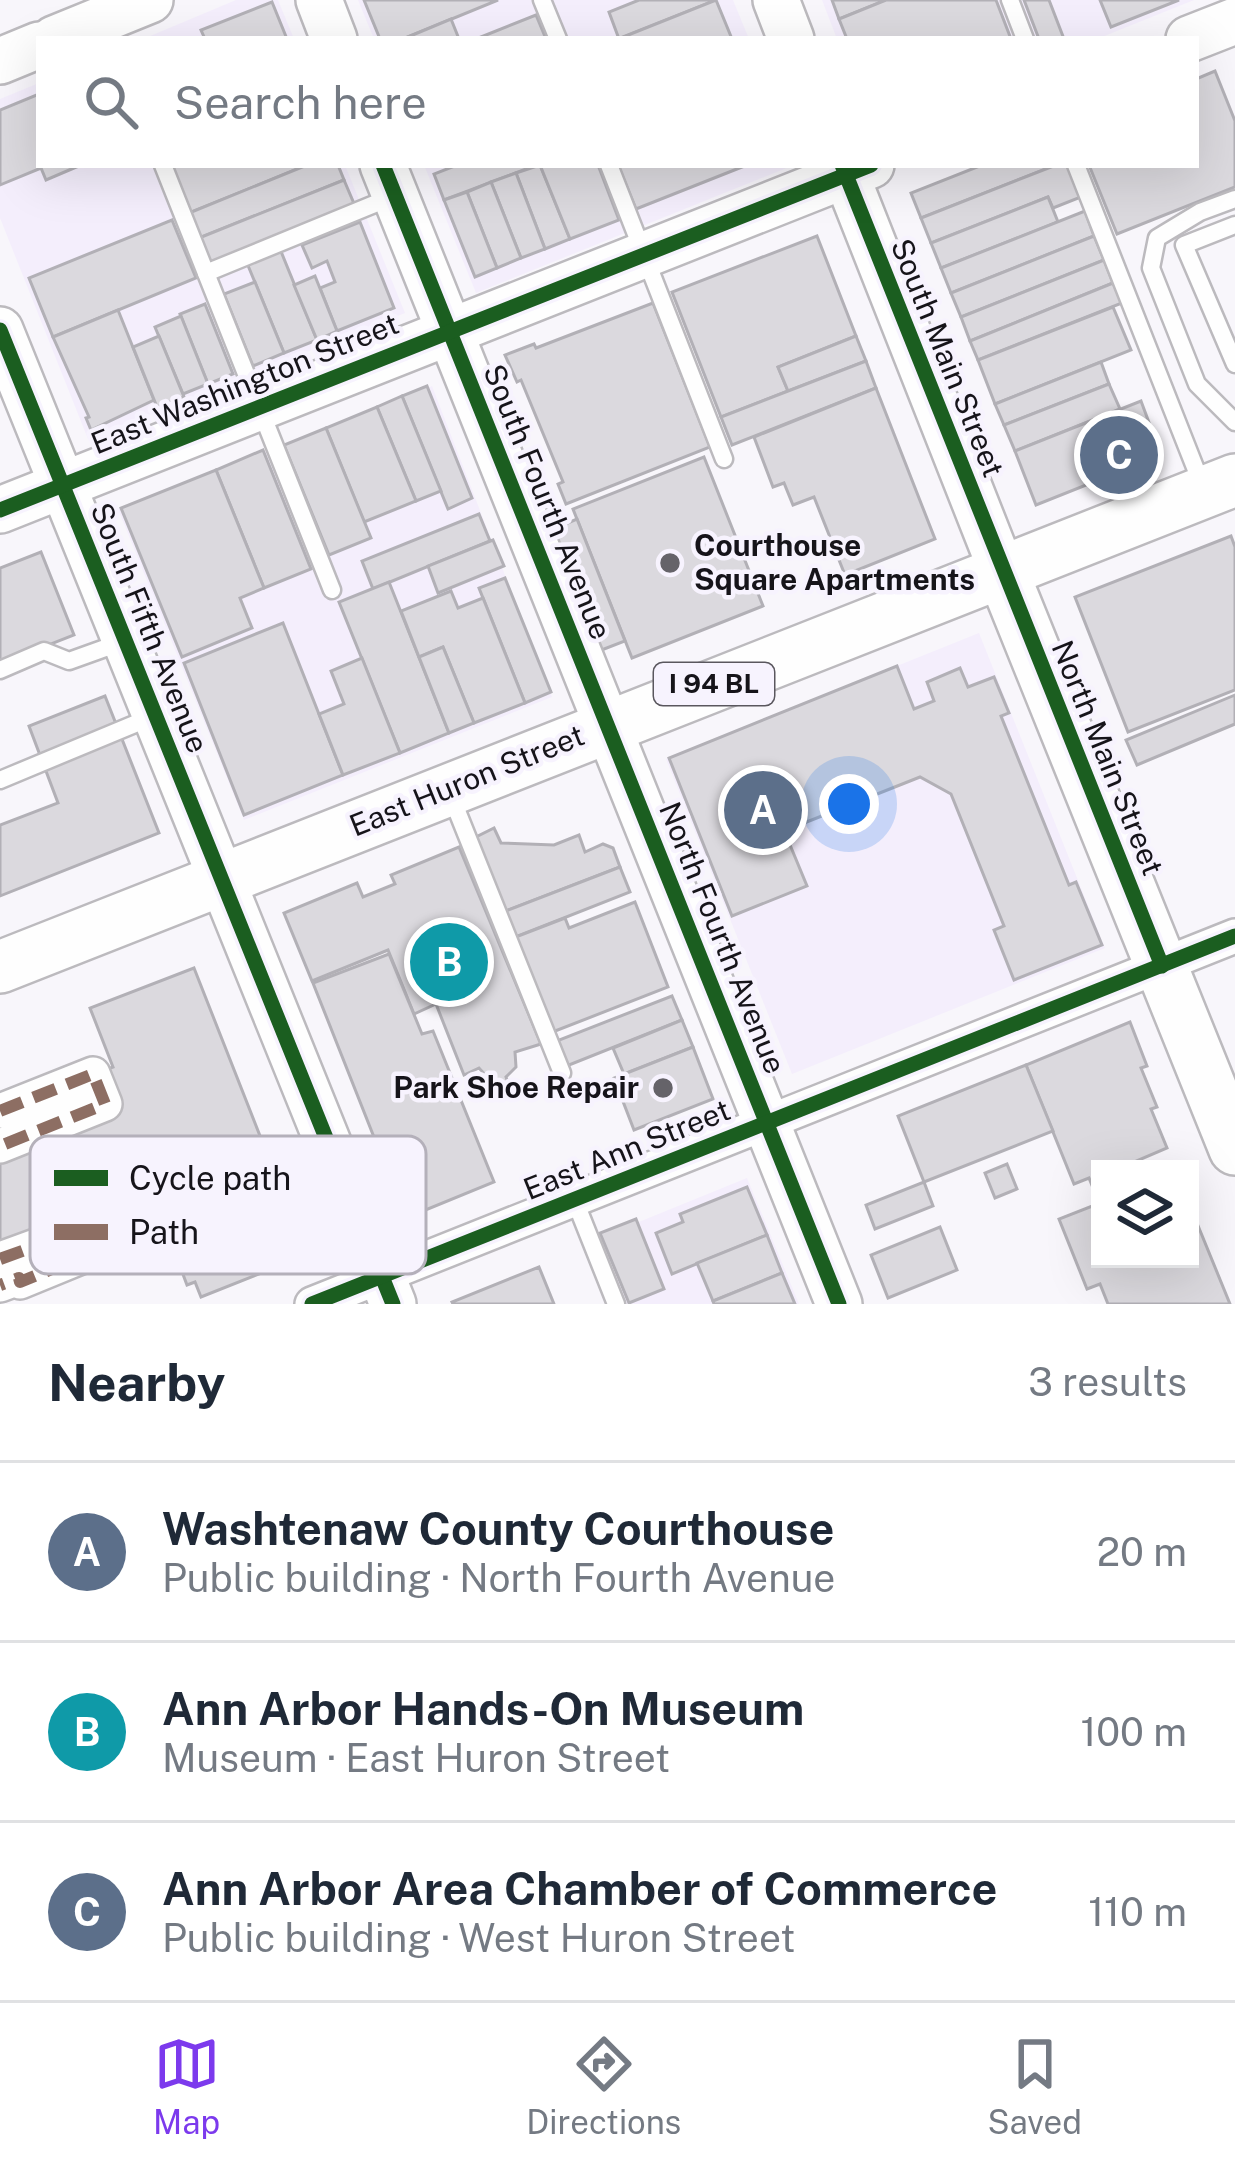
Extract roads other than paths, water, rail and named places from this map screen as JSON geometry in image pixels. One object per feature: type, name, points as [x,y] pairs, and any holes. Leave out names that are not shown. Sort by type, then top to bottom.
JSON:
[{"type":"main road","name":"I 94 BL","points":[[1002,571],[1227,485]]},
{"type":"main road","name":"East Huron Street","points":[[0,967],[1002,571]]},
{"type":"main road","name":"North Main Street","points":[[1002,571],[1235,1149]]},
{"type":"street","points":[[70,36],[109,29],[150,0]]},
{"type":"street","points":[[319,0],[333,36]]},
{"type":"street","points":[[776,0],[790,36]]},
{"type":"street","points":[[1197,36],[1235,21]]},
{"type":"street","points":[[0,61],[36,46]]},
{"type":"street","name":"East Washington Street","points":[[0,510],[853,168]]},
{"type":"street","name":"South Main Street","points":[[853,168],[1002,571]]},
{"type":"street","name":"South Fourth Avenue","points":[[389,180],[608,725]]},
{"type":"street","name":"South Fifth Avenue","points":[[0,330],[325,1136]]},
{"type":"street","name":"North Fourth Avenue","points":[[608,725],[838,1304]]},
{"type":"street","name":"East Ann Street","points":[[426,1272],[574,1201],[1235,936]]},
{"type":"street","points":[[0,1111],[93,1074],[105,1104],[0,1146]]},
{"type":"street","points":[[0,1259],[30,1248]]},
{"type":"street","points":[[0,1285],[40,1274]]},
{"type":"street","name":"East Ann Street","points":[[312,1304],[388,1290],[421,1274]]},
{"type":"lane","points":[[542,0],[557,36]]},
{"type":"lane","points":[[1010,0],[1024,36]]},
{"type":"lane","points":[[164,168],[332,590]]},
{"type":"lane","points":[[610,168],[724,459]]},
{"type":"lane","points":[[1077,168],[1227,485]]},
{"type":"lane","points":[[206,273],[389,180]]},
{"type":"lane","points":[[1233,211],[1184,245],[1235,364]]},
{"type":"lane","points":[[1233,211],[1200,212],[1157,238],[1151,268],[1197,384],[1235,422]]},
{"type":"lane","points":[[0,670],[44,651],[69,661],[125,641]]},
{"type":"lane","points":[[0,780],[155,716]]},
{"type":"lane","points":[[448,789],[562,1073]]},
{"type":"lane","points":[[574,1201],[616,1304]]},
{"type":"place","name":"Ann Arbor Area Chamber of Commerce","points":[[1119,455]]},
{"type":"place","name":"Courthouse Square Apartments","points":[[670,563]]},
{"type":"place","name":"Washtenaw County Courthouse","points":[[763,810]]},
{"type":"place","name":"Ann Arbor Hands-On Museum","points":[[449,962]]},
{"type":"place","name":"Park Shoe Repair","points":[[663,1088]]}]
